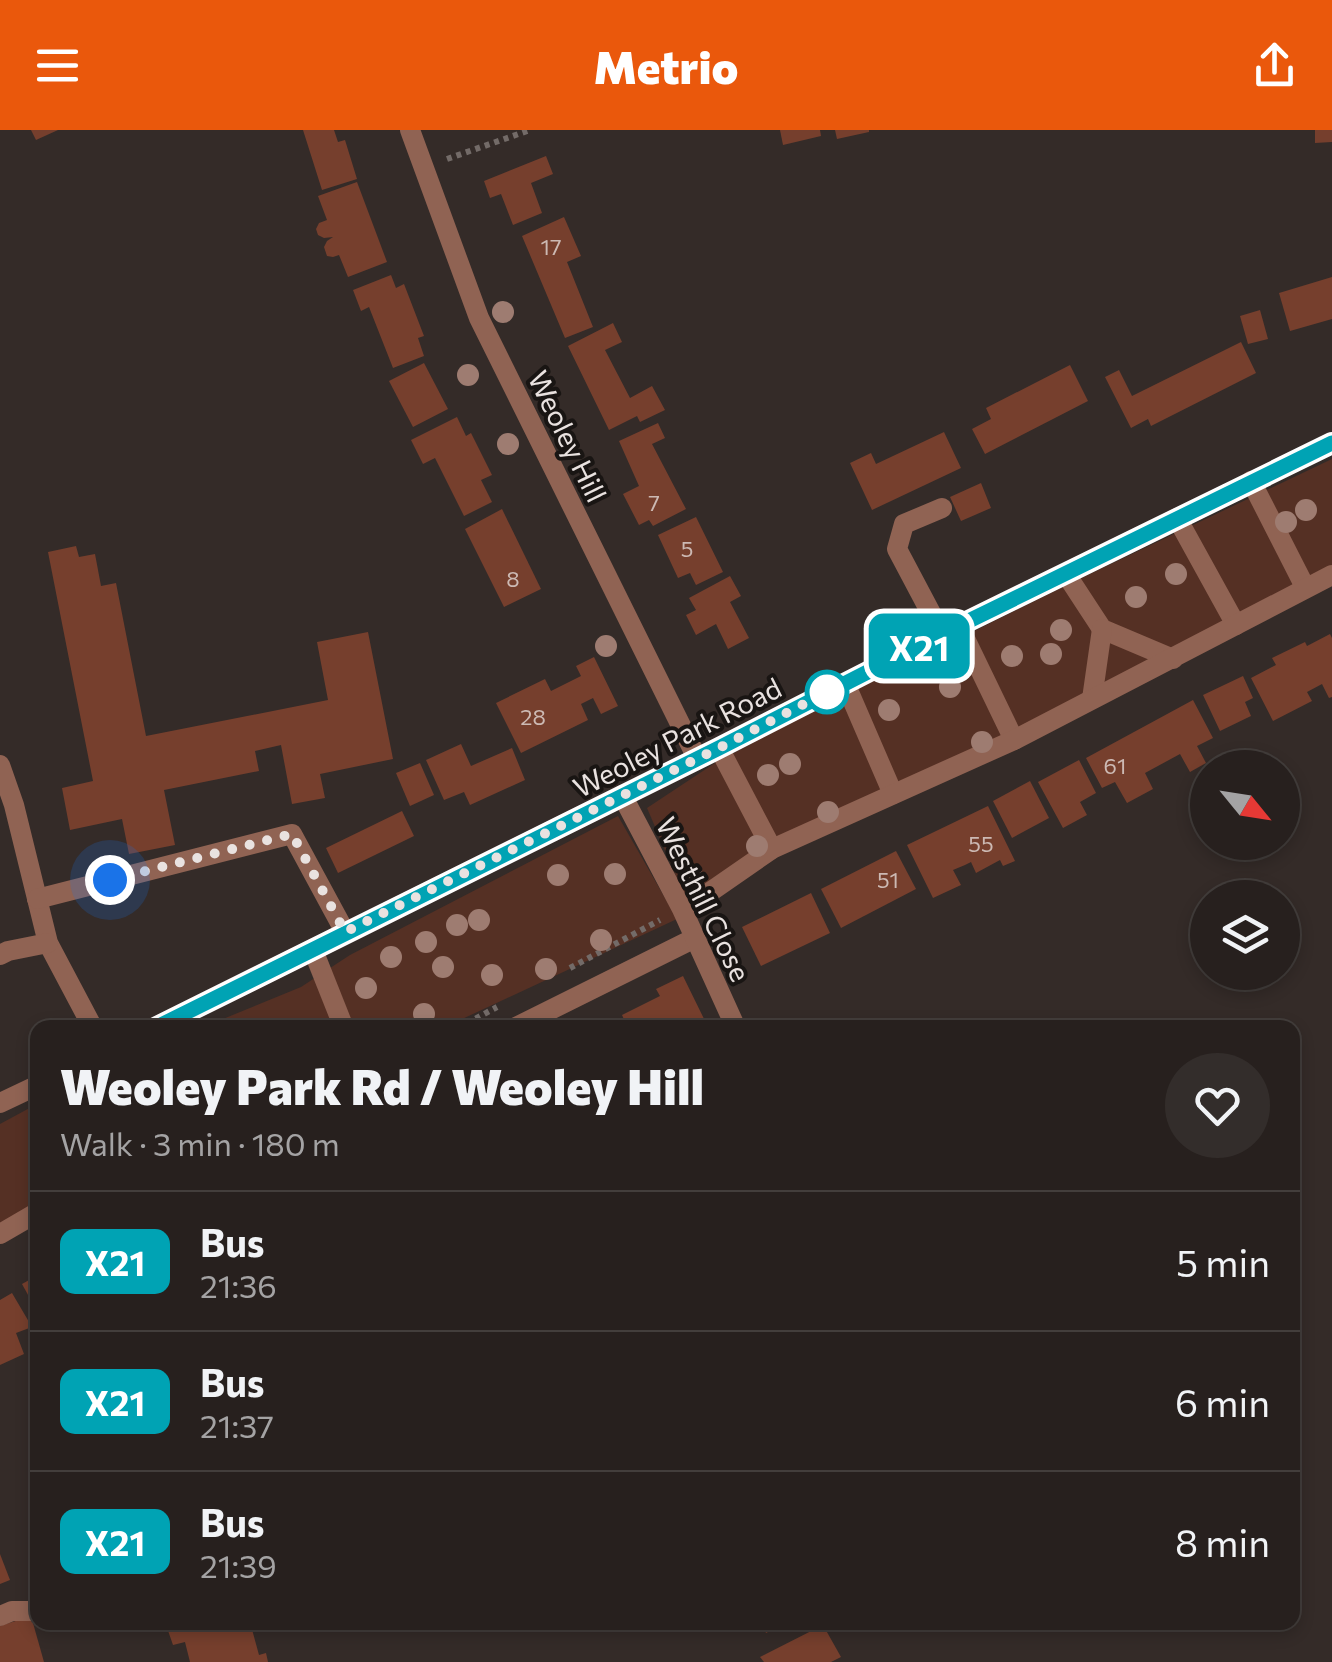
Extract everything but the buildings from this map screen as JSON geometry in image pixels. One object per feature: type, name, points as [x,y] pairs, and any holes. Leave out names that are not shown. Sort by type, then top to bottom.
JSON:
[{"type":"street","name":"Weoley Hill","points":[[410,130],[479,318],[698,758]]},
{"type":"street","name":"Weoley Park Road","points":[[194,1020],[345,932],[1251,481],[1330,448]]},
{"type":"street","points":[[1251,481],[1306,588]]},
{"type":"street","points":[[942,508],[904,524],[897,550],[951,630],[1014,740]]},
{"type":"street","points":[[1177,518],[1236,625]]},
{"type":"street","points":[[1066,574],[1102,629],[1174,660]]},
{"type":"street","points":[[697,901],[772,849],[1014,740],[1332,575]]},
{"type":"street","points":[[1092,699],[1102,629]]},
{"type":"street","points":[[844,683],[893,794]]},
{"type":"street","points":[[719,748],[772,849]]},
{"type":"street","points":[[0,765],[14,805],[48,943],[89,1020]]},
{"type":"street","name":"Westhill Close","points":[[622,795],[682,909],[732,1020]]},
{"type":"street","points":[[37,899],[292,834],[345,932]]},
{"type":"street","points":[[530,1020],[695,938]]},
{"type":"street","points":[[0,956],[48,943]]},
{"type":"street","points":[[313,950],[341,1020]]},
{"type":"street","points":[[0,1103],[30,1089]]},
{"type":"street","points":[[0,1234],[30,1217]]},
{"type":"street","points":[[0,1616],[30,1611]]},
{"type":"path","points":[[422,167],[530,130]]},
{"type":"shaded area","points":[[1332,459],[1332,572],[692,899],[683,892],[647,808],[715,763],[812,711]]},
{"type":"shaded area","points":[[618,816],[677,919],[460,1020],[221,1020],[301,987],[350,955]]},
{"type":"shaded area","points":[[30,1108],[30,1208],[0,1225],[0,1124]]},
{"type":"bus line","name":"X21","points":[[172,1020],[1332,443]]},
{"type":"route","points":[[110,880],[292,834],[345,932],[827,692]]}]
